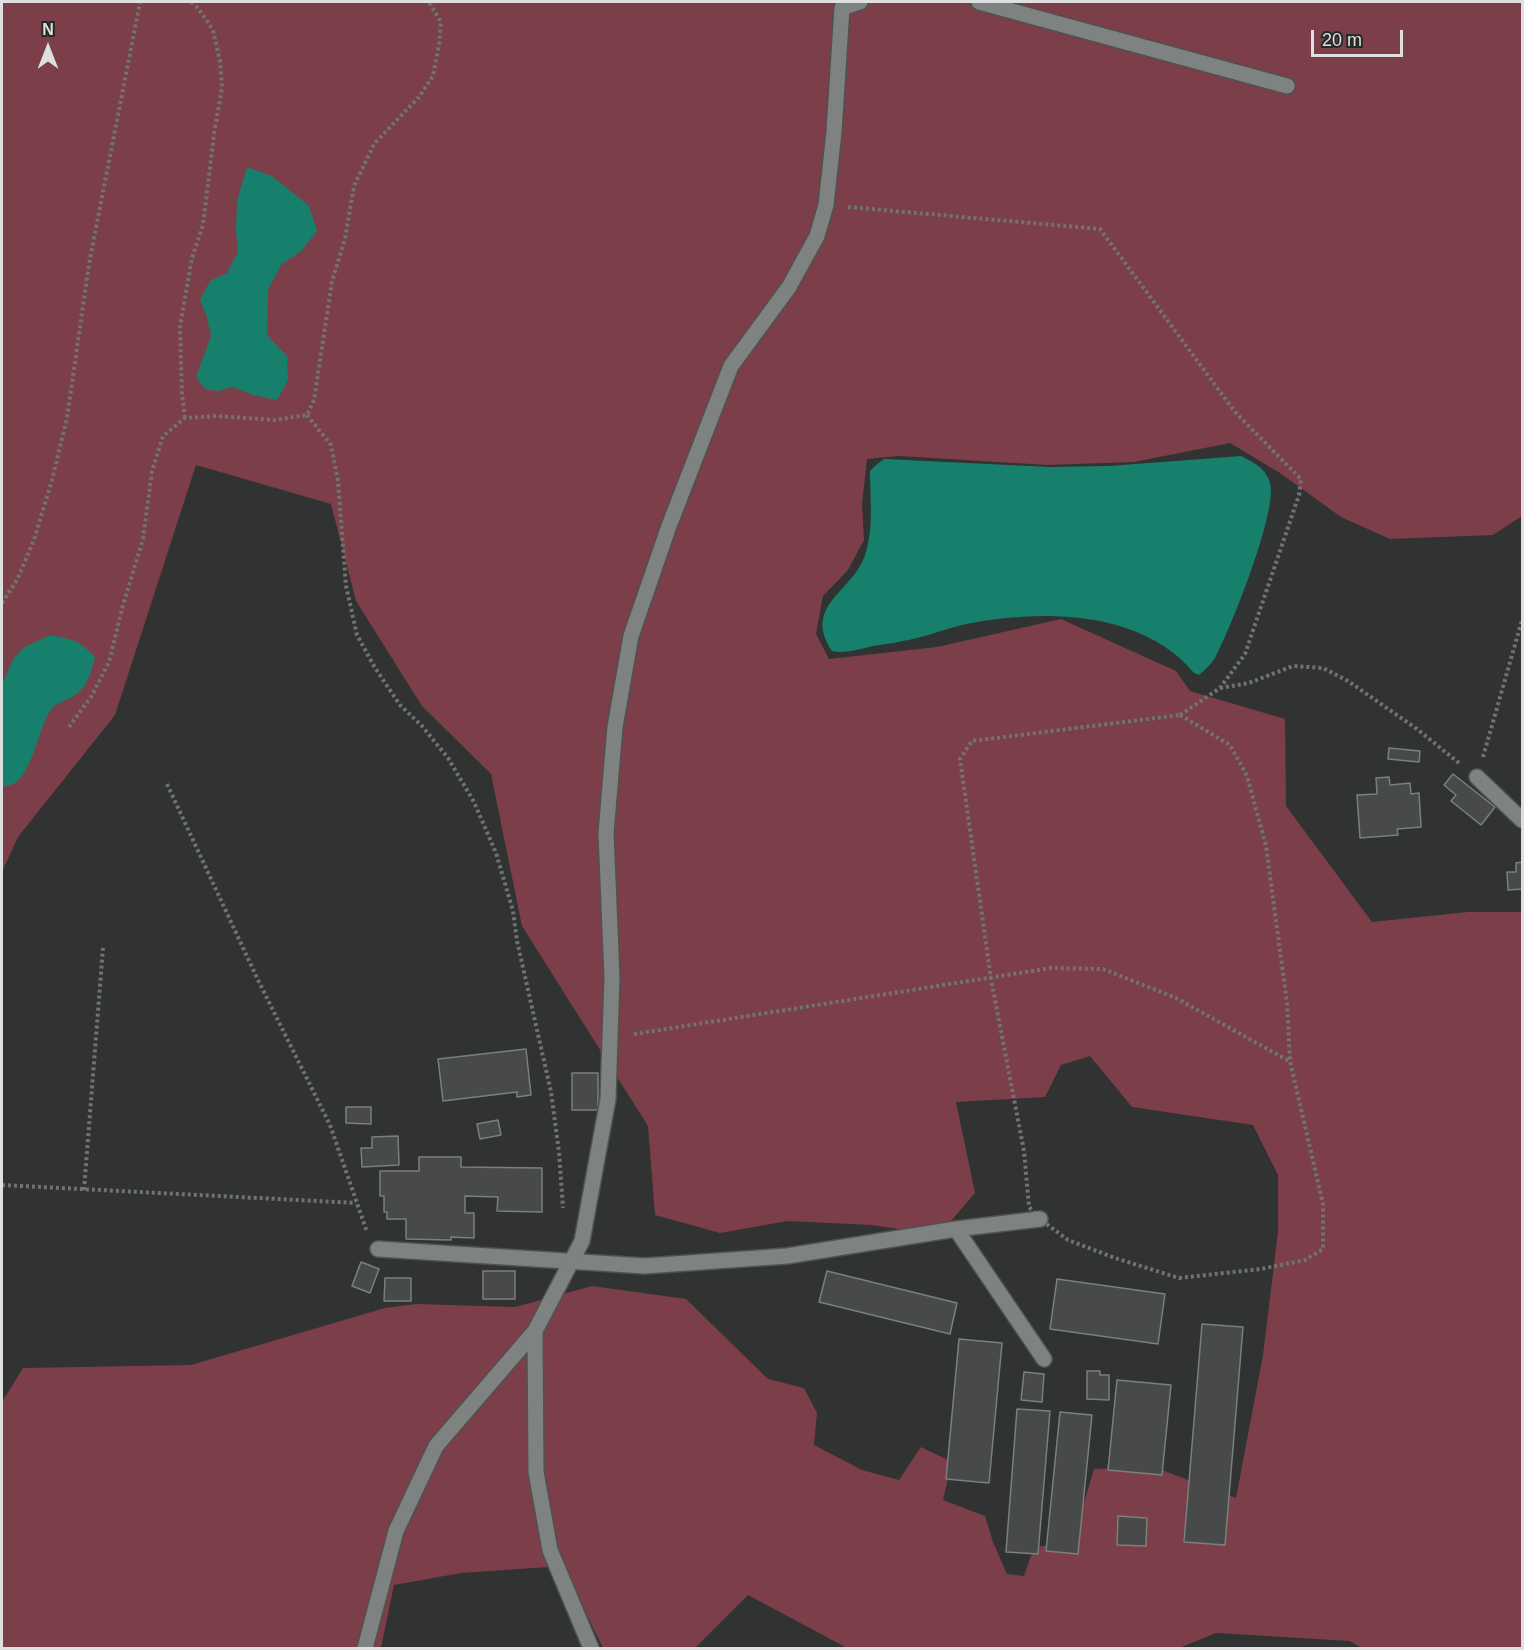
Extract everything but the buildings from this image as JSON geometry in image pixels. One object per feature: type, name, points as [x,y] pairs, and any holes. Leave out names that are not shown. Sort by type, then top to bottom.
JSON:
[{"type":"street","points":[[365,1648],[396,1531],[436,1446],[535,1331],[582,1241],[608,1099],[612,977],[606,833],[615,727],[631,636],[669,526],[731,366],[789,287],[817,236],[826,205],[834,132],[842,8],[860,2]]},
{"type":"street","points":[[980,2],[1287,86]]},
{"type":"street","points":[[1477,777],[1522,820]]},
{"type":"street","points":[[378,1249],[645,1266],[786,1256],[956,1229],[1040,1219]]},
{"type":"street","points":[[956,1229],[1044,1359]]},
{"type":"street","points":[[535,1331],[536,1472],[550,1550],[591,1648]]},
{"type":"path","points":[[2,603],[17,580],[34,540],[67,418],[89,264],[140,2]]},
{"type":"path","points":[[184,418],[180,326],[192,258],[203,225],[222,88],[220,61],[213,30],[191,2]]},
{"type":"path","points":[[307,415],[314,400],[332,281],[345,239],[354,186],[374,144],[419,97],[433,76],[440,45],[441,22],[429,2]]},
{"type":"path","points":[[826,205],[1100,229],[1109,238],[1235,412],[1301,479],[1299,495],[1245,654],[1220,688],[1180,715],[972,741],[960,759],[991,979],[1024,1151],[1029,1207],[1040,1219],[1068,1240],[1115,1258],[1179,1278],[1261,1269],[1305,1260],[1323,1249],[1323,1204],[1290,1061],[1287,1004],[1266,846],[1247,776],[1230,745],[1180,715]]},
{"type":"path","points":[[69,727],[91,697],[109,662],[143,539],[152,471],[163,436],[184,418],[218,416],[274,420],[307,415]]},
{"type":"path","points":[[307,415],[331,445],[338,481],[346,586],[357,635],[375,668],[400,705],[422,726],[448,758],[474,802],[496,853],[513,911],[517,941],[551,1092],[559,1152],[563,1212]]},
{"type":"path","points":[[1220,688],[1249,683],[1293,666],[1323,668],[1348,681],[1418,729],[1477,777],[1522,620]]},
{"type":"path","points":[[168,784],[257,978],[330,1125],[367,1233],[378,1249]]},
{"type":"path","points":[[84,1190],[103,948]]},
{"type":"path","points":[[610,1038],[1051,968],[1103,969],[1176,998],[1290,1061]]},
{"type":"path","points":[[2,1185],[356,1203]]},
{"type":"shaded area","points":[[2,2],[1522,2],[1522,516],[1493,535],[1390,539],[1341,517],[1280,473],[1230,443],[1134,462],[1048,465],[899,456],[867,459],[862,504],[864,540],[848,570],[823,596],[816,634],[829,659],[937,647],[1061,619],[1176,671],[1190,691],[1285,719],[1286,806],[1372,922],[1468,912],[1522,912],[1522,1648],[1362,1648],[1349,1641],[1216,1633],[1179,1648],[847,1648],[748,1595],[695,1648],[603,1648],[563,1566],[461,1573],[394,1585],[381,1648],[2,1648],[2,1402],[23,1368],[191,1365],[385,1308],[416,1304],[515,1307],[592,1286],[686,1299],[768,1379],[804,1388],[817,1413],[814,1445],[862,1470],[899,1480],[921,1447],[952,1462],[943,1500],[985,1516],[1007,1574],[1024,1576],[1034,1547],[1072,1543],[1094,1469],[1154,1467],[1236,1498],[1263,1355],[1278,1232],[1278,1175],[1253,1125],[1132,1107],[1090,1056],[1061,1065],[1045,1097],[956,1102],[975,1193],[950,1222],[905,1230],[871,1225],[788,1221],[720,1233],[655,1215],[648,1126],[522,926],[491,774],[422,706],[356,601],[331,504],[196,465],[115,715],[18,837],[2,872]]},
{"type":"shaded area","points":[[247,167],[272,176],[309,206],[317,231],[301,251],[281,265],[268,290],[267,335],[287,356],[288,380],[277,400],[253,395],[232,387],[218,391],[205,389],[196,377],[211,336],[200,300],[210,281],[227,273],[238,252],[237,201]]},
{"type":"shaded area","points":[[1241,456],[1259,466],[1266,473],[1270,483],[1271,497],[1267,518],[1231,623],[1215,658],[1199,675],[1172,652],[1146,636],[1117,625],[1087,619],[1055,616],[992,620],[962,625],[908,640],[843,652],[832,651],[824,635],[823,622],[826,610],[859,568],[865,555],[871,524],[870,471],[884,459],[1050,467],[1109,466]]},
{"type":"shaded area","points":[[50,635],[70,639],[84,647],[95,657],[91,670],[80,692],[56,705],[50,711],[31,760],[21,777],[14,784],[2,787],[2,685],[13,659],[23,648]]}]
